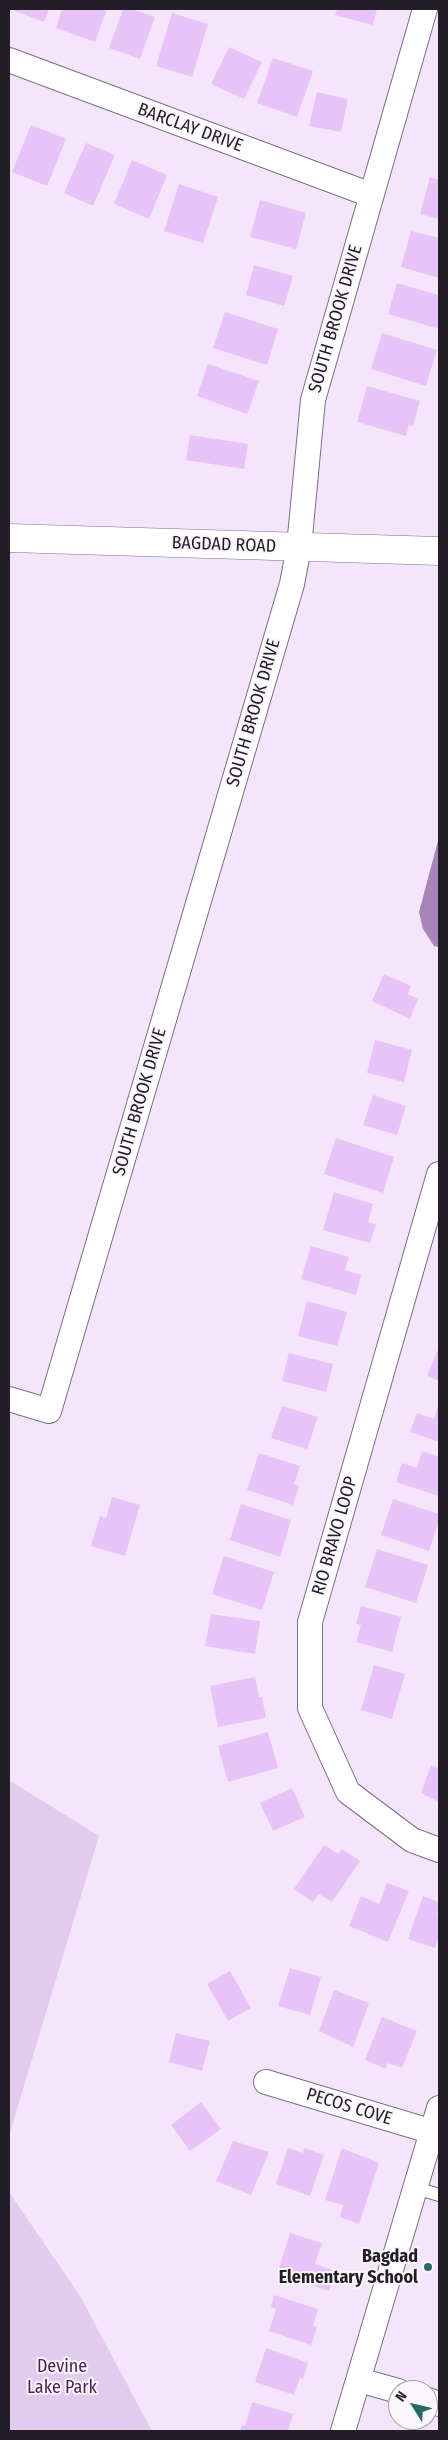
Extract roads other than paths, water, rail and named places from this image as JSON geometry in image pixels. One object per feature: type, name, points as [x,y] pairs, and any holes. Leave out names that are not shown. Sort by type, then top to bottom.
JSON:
[{"type":"street","name":"SOUTH BROOK DRIVE","points":[[9,1398],[50,1411],[292,584],[299,547],[314,400],[425,9]]},
{"type":"street","name":"BARCLAY DRIVE","points":[[9,60],[371,195]]},
{"type":"street","name":"BAGDAD ROAD","points":[[9,538],[439,551]]},
{"type":"street","name":"RIO BRAVO LOOP","points":[[439,1174],[310,1622],[310,1708],[348,1792],[412,1840],[439,1850]]},
{"type":"street","name":"PECOS COVE","points":[[266,2082],[432,2132]]},
{"type":"street","points":[[343,2431],[439,2108]]},
{"type":"street","points":[[359,2380],[388,2389]]},
{"type":"lane","points":[[416,2188],[439,2195]]},
{"type":"place","name":"Bagdad Elementary School","points":[[428,2267]]},
{"type":"park label","name":"Devine Lake Park","points":[[62,2377]]}]
